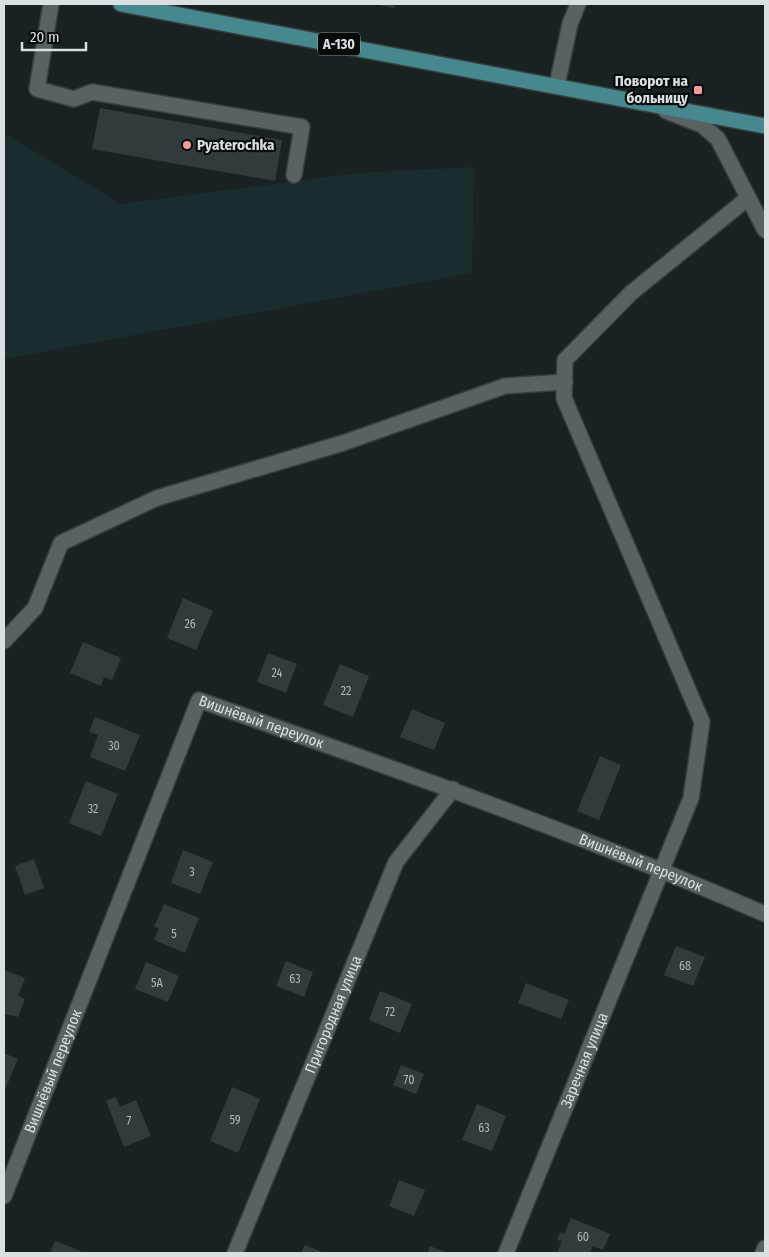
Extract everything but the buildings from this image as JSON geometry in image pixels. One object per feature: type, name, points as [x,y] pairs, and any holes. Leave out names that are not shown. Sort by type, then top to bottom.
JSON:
[{"type":"main road","name":"А-130","points":[[121,4],[156,7],[765,126]]},
{"type":"street","points":[[51,4],[37,89],[74,99],[92,92],[302,127],[294,175]]},
{"type":"street","points":[[557,85],[570,24],[578,4]]},
{"type":"street","points":[[643,102],[702,125],[718,139],[765,230]]},
{"type":"street","name":"Заречная улица","points":[[506,1253],[661,869],[692,798],[702,722],[564,398],[566,360],[631,293],[748,198]]},
{"type":"street","points":[[4,641],[35,608],[61,543],[157,498],[343,443],[505,386],[564,382]]},
{"type":"street","name":"Вишнёвый переулок","points":[[4,1196],[199,700],[453,789],[661,869],[765,914]]},
{"type":"street","name":"Пригородная улица","points":[[235,1253],[396,862],[453,789]]},
{"type":"street","points":[[763,1253],[765,1248]]},
{"type":"shaded area","points":[[4,133],[121,204],[358,173],[474,167],[472,273],[4,359]]},
{"type":"place","name":"Поворот на больницу","points":[[698,90]]},
{"type":"place","name":"Pyaterochka","points":[[187,145]]}]
